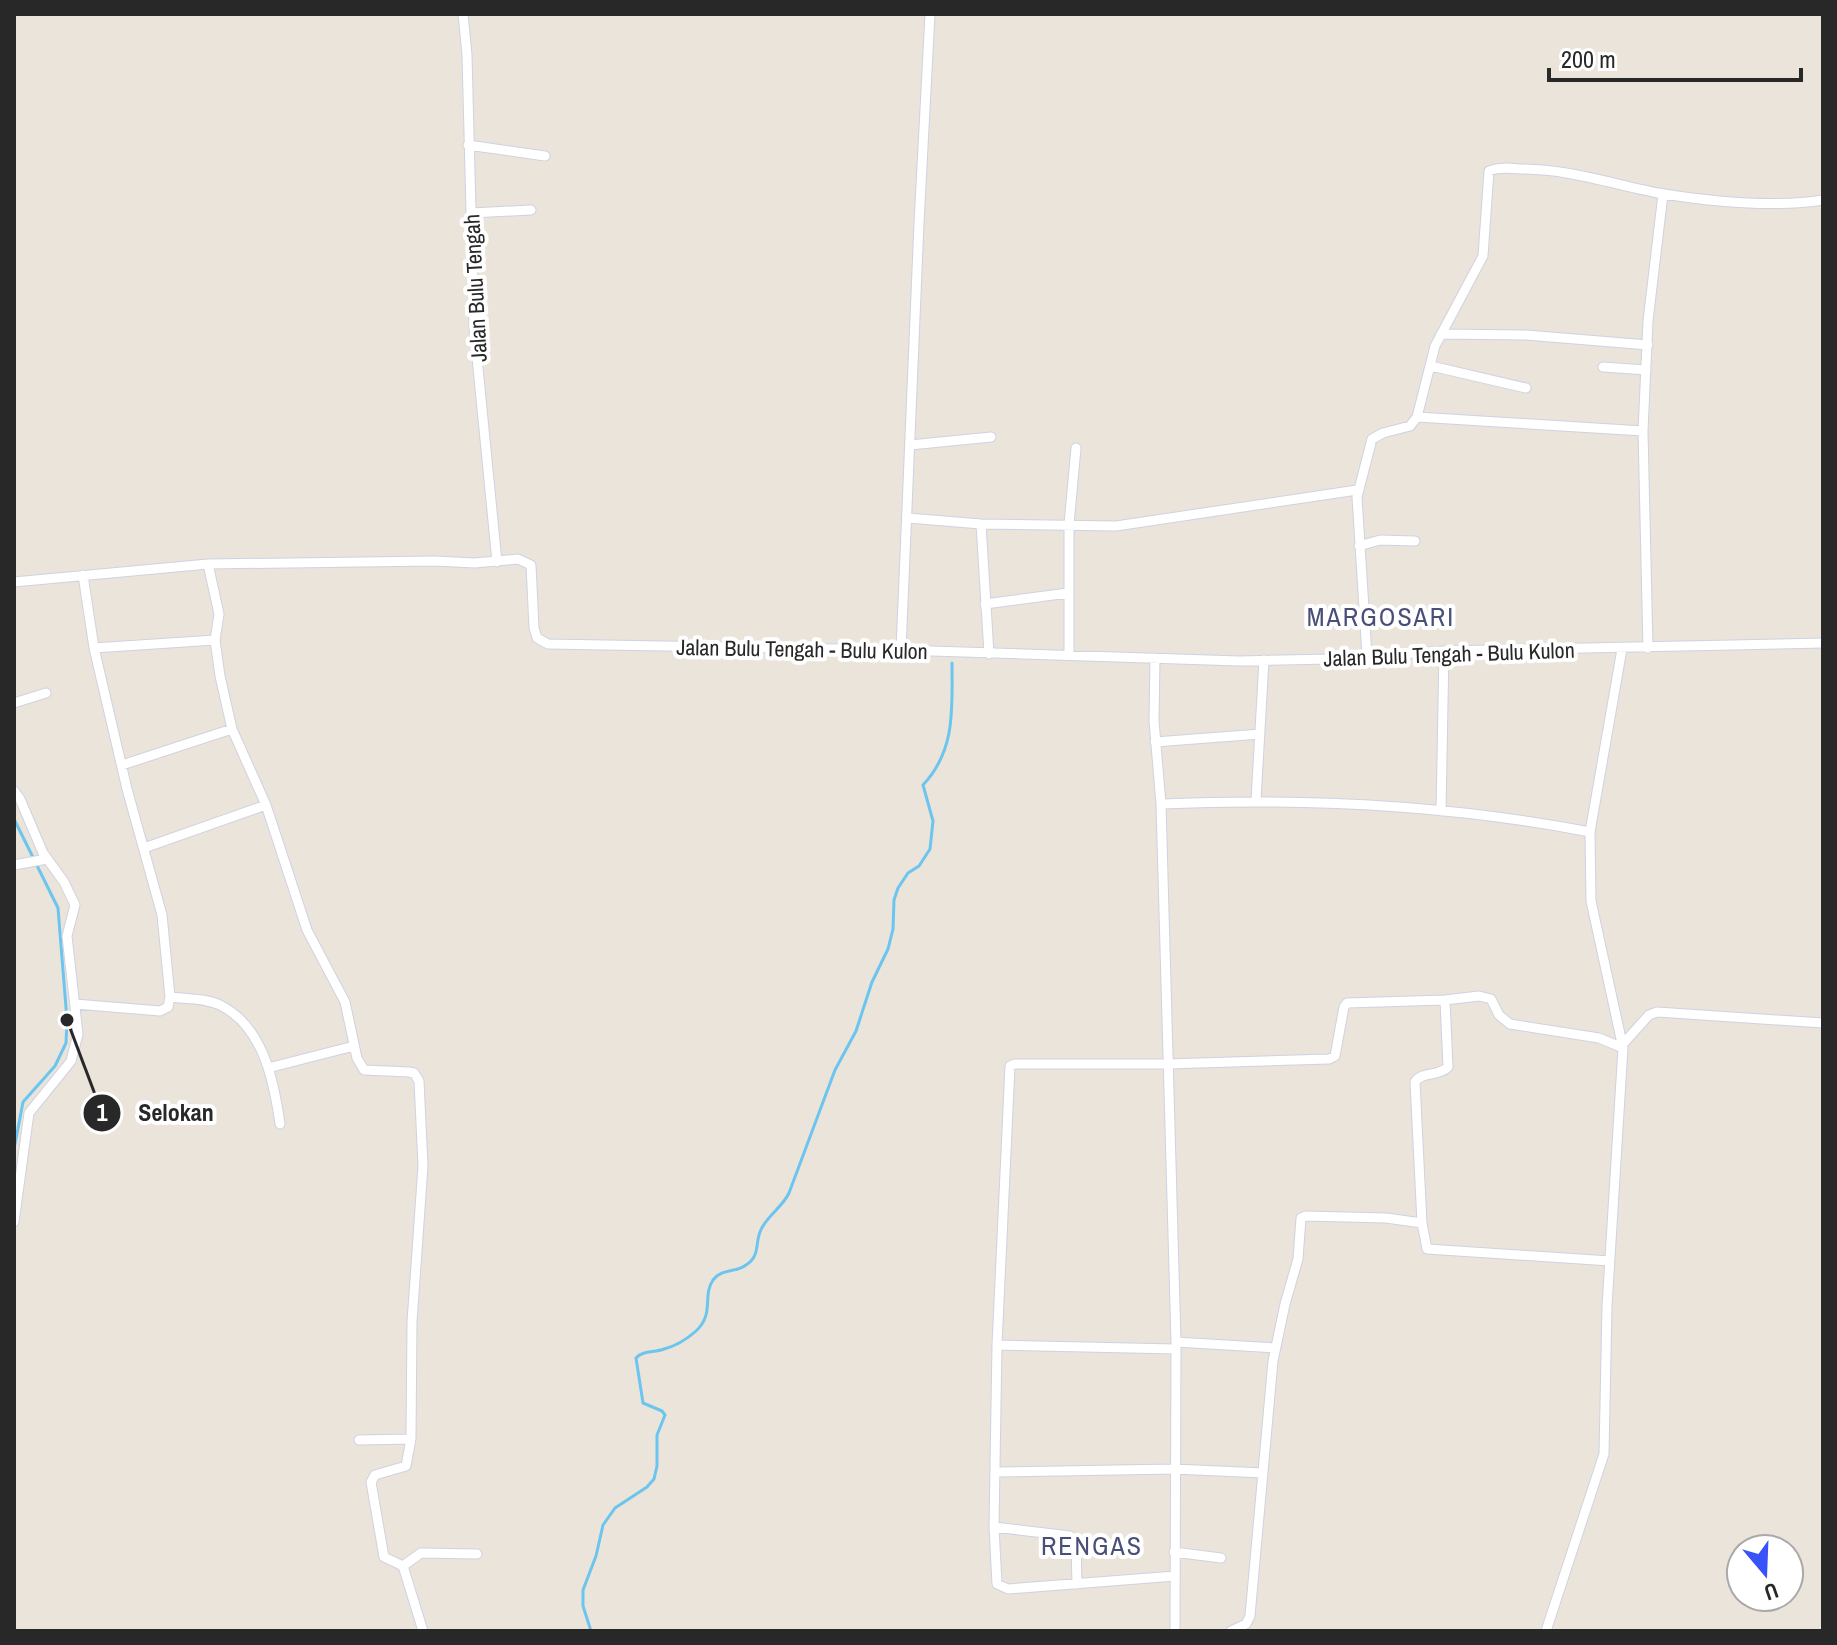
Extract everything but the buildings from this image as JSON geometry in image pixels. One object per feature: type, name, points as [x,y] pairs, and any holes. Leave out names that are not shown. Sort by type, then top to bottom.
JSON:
[{"type":"street","name":"Jalan Bulu Tengah","points":[[463,14],[467,55],[474,327],[497,562]]},
{"type":"street","points":[[901,650],[930,14]]},
{"type":"street","points":[[468,145],[545,156]]},
{"type":"street","points":[[1367,656],[1357,490],[1372,439],[1410,426],[1417,417],[1441,334],[1483,256],[1489,171],[1542,169],[1583,174],[1663,194],[1778,204],[1823,200]]},
{"type":"street","points":[[1648,648],[1643,431],[1648,321],[1663,194]]},
{"type":"street","points":[[471,213],[531,210]]},
{"type":"street","points":[[1441,334],[1526,335],[1648,345]]},
{"type":"street","points":[[1431,366],[1526,388]]},
{"type":"street","points":[[1603,367],[1646,370]]},
{"type":"street","points":[[1417,417],[1643,431]]},
{"type":"street","points":[[910,445],[991,437]]},
{"type":"street","points":[[1069,655],[1069,524],[1076,448]]},
{"type":"street","points":[[908,518],[981,524],[1116,526],[1357,490]]},
{"type":"street","points":[[981,524],[989,654]]},
{"type":"street","points":[[1359,546],[1380,540],[1415,541]]},
{"type":"street","name":"Jalan Bulu Tengah - Bulu Kulon","points":[[14,582],[208,564],[497,562],[518,559],[531,565],[534,628],[537,638],[548,644],[1264,660],[1444,651],[1823,643]]},
{"type":"street","points":[[208,564],[219,614],[215,640],[232,729],[266,805],[304,924],[345,1002],[359,1063],[364,1070],[414,1073],[419,1081],[423,1166],[412,1322],[411,1439],[406,1466],[375,1475],[371,1482],[384,1557],[403,1566],[423,1631]]},
{"type":"street","points":[[75,1004],[160,1011],[168,1007],[170,997],[162,915],[94,648],[83,575]]},
{"type":"street","points":[[985,604],[1068,593]]},
{"type":"street","points":[[94,648],[215,640]]},
{"type":"street","points":[[1546,1631],[1603,1460],[1610,1261],[1623,1047],[1591,901],[1590,832],[1622,649]]},
{"type":"street","points":[[1441,811],[1444,651]]},
{"type":"street","points":[[1155,658],[1155,742],[1161,804],[1176,1345],[1175,1631]]},
{"type":"street","points":[[1256,800],[1264,660]]},
{"type":"street","points":[[14,703],[46,693]]},
{"type":"street","points":[[122,765],[232,729]]},
{"type":"street","points":[[1155,742],[1260,734]]},
{"type":"street","points":[[14,791],[46,860],[64,882],[75,905],[67,936],[78,1034],[71,1061],[31,1108],[18,1156],[14,1222]]},
{"type":"street","points":[[1161,804],[1256,800],[1441,811],[1523,819],[1590,832]]},
{"type":"street","points":[[144,848],[266,805]]},
{"type":"street","points":[[14,865],[46,860]]},
{"type":"street","points":[[170,997],[208,1001],[232,1013],[254,1037],[268,1068],[280,1124]]},
{"type":"street","points":[[1175,1576],[1002,1588],[996,1578],[997,1345],[1010,1066],[1332,1059],[1347,1003],[1486,997],[1510,1024],[1599,1038],[1623,1047]]},
{"type":"street","points":[[1445,1000],[1448,1067],[1441,1073],[1420,1076],[1415,1082],[1425,1247],[1429,1251],[1610,1261]]},
{"type":"street","points":[[1623,1047],[1649,1015],[1657,1012],[1823,1023]]},
{"type":"street","points":[[268,1068],[354,1046]]},
{"type":"street","points":[[1231,1631],[1246,1624],[1250,1616],[1275,1348],[1298,1259],[1301,1218],[1371,1218],[1422,1223]]},
{"type":"street","points":[[997,1345],[1275,1348]]},
{"type":"street","points":[[359,1440],[411,1439]]},
{"type":"street","points":[[996,1472],[1174,1469],[1263,1473]]},
{"type":"street","points":[[994,1527],[1072,1537],[1076,1545],[1077,1584]]},
{"type":"street","points":[[1174,1552],[1221,1558]]},
{"type":"street","points":[[403,1566],[421,1553],[477,1554]]},
{"type":"waterway","points":[[591,1631],[583,1606],[583,1590],[596,1556],[603,1525],[615,1508],[647,1487],[654,1479],[657,1466],[657,1435],[665,1415],[643,1403],[636,1358],[673,1346],[696,1331],[705,1318],[708,1292],[713,1280],[750,1262],[762,1227],[789,1193],[835,1070],[856,1031],[872,982],[888,949],[898,888],[930,849],[933,821],[923,785],[934,772],[947,743],[952,712],[952,663]]},
{"type":"waterway","points":[[14,819],[58,908],[67,1020],[66,1043],[55,1066],[23,1102],[15,1144]]},
{"type":"place","name":"Selokan","points":[[67,1020]]},
{"type":"district","name":"MARGOSARI","points":[[1381,617]]},
{"type":"district","name":"RENGAS","points":[[1092,1546]]}]
